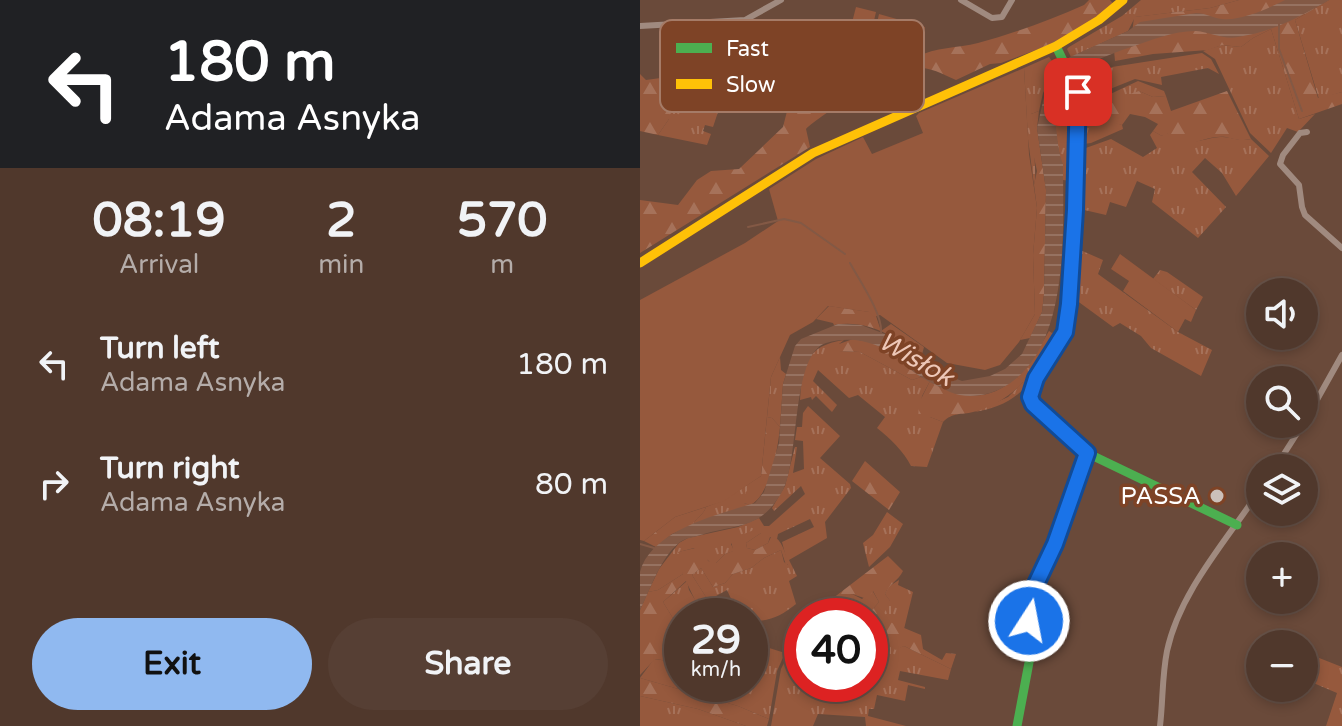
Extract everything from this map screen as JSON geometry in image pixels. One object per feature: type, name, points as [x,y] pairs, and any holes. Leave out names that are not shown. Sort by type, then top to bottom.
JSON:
[{"type":"street","points":[[745,20],[781,0]]},
{"type":"street","points":[[961,0],[992,18],[1002,17],[1012,0]]},
{"type":"street","points":[[924,106],[1057,49],[1116,2]]},
{"type":"street","points":[[640,26],[660,25]]},
{"type":"street","points":[[1057,49],[1078,92],[1074,228],[1065,332],[1036,378],[1030,397],[1033,404],[1087,453],[1237,525]]},
{"type":"street","points":[[640,263],[813,153],[909,112]]},
{"type":"street","points":[[1307,132],[1300,133],[1280,164],[1299,185],[1305,215],[1342,248]]},
{"type":"street","points":[[1318,399],[1342,355]]},
{"type":"street","points":[[1017,726],[1031,652],[1027,603],[1055,544],[1087,453]]},
{"type":"street","points":[[1160,726],[1167,652],[1177,620],[1190,594],[1246,511]]},
{"type":"green space","points":[[1089,0],[1110,0],[1115,6],[1057,42],[1001,63],[990,64],[956,80],[924,68],[924,54],[931,51],[978,43],[1019,31],[1084,5]]},
{"type":"green space","points":[[1141,0],[1239,0],[1210,8],[1135,17],[1128,31],[1071,57],[1069,47],[1122,16]]},
{"type":"green space","points":[[1239,0],[1329,0],[1295,20],[1318,98],[1342,92],[1342,104],[1299,119],[1271,29],[1241,47],[1222,45],[1208,50],[1153,54],[1115,61],[1114,50],[1131,43],[1134,17],[1210,8]]},
{"type":"green space","points":[[1329,0],[1342,0],[1342,92],[1319,99],[1295,20]]},
{"type":"green space","points":[[856,7],[876,12],[874,20],[853,20]]},
{"type":"green space","points":[[879,14],[900,20],[878,20]]},
{"type":"green space","points":[[1271,29],[1299,119],[1315,114],[1298,132],[1287,128],[1271,153],[1250,133],[1215,59],[1203,51],[1222,45],[1241,47]]},
{"type":"green space","points":[[1202,53],[1211,59],[1219,74],[1208,68],[1161,77],[1162,85],[1135,79],[1085,99],[1086,89],[1112,67]]},
{"type":"green space","points":[[1049,57],[1057,68],[1043,93],[1039,111],[1031,114],[1034,185],[1024,68]]},
{"type":"green space","points":[[1024,68],[1029,154],[1037,208],[1033,255],[1035,314],[1019,342],[1000,365],[985,370],[947,363],[880,315],[874,317],[869,312],[828,306],[813,322],[790,335],[771,377],[761,476],[724,501],[675,517],[644,541],[640,540],[640,300],[745,243],[778,221],[769,189],[816,159],[863,137],[872,154],[923,133],[916,116]]},
{"type":"green space","points":[[640,74],[646,80],[660,78],[660,112],[669,112],[669,119],[658,135],[640,131]]},
{"type":"green space","points":[[1138,81],[1164,91],[1166,96],[1153,97],[1139,91],[1113,122],[1122,125],[1123,129],[1083,144],[1085,106]]},
{"type":"green space","points":[[1064,84],[1073,97],[1072,141],[1071,147],[1067,148],[1072,181],[1063,180],[1055,119],[1055,106]]},
{"type":"green space","points":[[1139,91],[1153,97],[1166,96],[1171,111],[1227,91],[1251,139],[1216,137],[1182,148],[1167,133],[1162,136],[1153,131],[1158,124],[1145,117],[1130,114],[1122,125],[1113,123],[1110,105],[1121,97]]},
{"type":"green space","points":[[1039,111],[1037,128],[1046,190],[1044,294],[1042,312],[1030,338],[1020,340],[1035,314],[1033,255],[1037,171],[1030,139],[1031,114]]},
{"type":"green space","points":[[668,112],[718,112],[713,127],[705,125],[703,131],[711,134],[707,145],[658,135],[669,119]]},
{"type":"green space","points":[[787,112],[828,112],[806,129],[810,147],[640,253],[640,200],[678,205],[697,180],[711,171],[739,169],[783,127]]},
{"type":"green space","points":[[1153,131],[1162,136],[1166,132],[1187,142],[1220,137],[1251,139],[1269,156],[1236,196],[1222,173],[1205,158],[1192,172],[1226,207],[1198,238],[1152,202],[1155,189],[1137,181],[1126,207],[1110,202],[1106,215],[1080,209],[1083,149],[1111,139],[1143,157],[1157,148],[1150,135]]},
{"type":"green space","points":[[1078,249],[1103,260],[1098,274],[1178,332],[1212,350],[1201,376],[1151,348],[1141,336],[1120,323],[1113,327],[1076,300]]},
{"type":"green space","points":[[1120,254],[1196,310],[1191,322],[1185,319],[1178,332],[1123,291],[1129,281],[1111,269]]},
{"type":"green space","points":[[1160,270],[1203,297],[1196,310],[1153,279]]},
{"type":"green space","points":[[829,306],[870,312],[876,316],[881,331],[859,325],[816,319]]},
{"type":"green space","points":[[891,324],[924,347],[921,358],[881,331]]},
{"type":"green space","points":[[1062,328],[1037,371],[1034,368],[1029,371],[1023,382],[1017,377],[1029,365],[1049,331],[1052,333]]},
{"type":"green space","points":[[853,339],[887,349],[921,377],[912,380],[860,352],[839,351],[839,344]]},
{"type":"green space","points":[[844,340],[839,344],[839,351],[860,352],[912,380],[921,377],[930,381],[922,396],[919,419],[930,417],[943,422],[927,467],[911,466],[877,428],[885,417],[858,395],[849,398],[818,370],[813,381],[837,405],[832,412],[816,396],[812,400],[811,397],[800,400],[805,367],[814,352]]},
{"type":"green space","points":[[780,357],[781,370],[786,374],[780,427],[767,417],[771,377]]},
{"type":"green space","points":[[1032,367],[1037,371],[1027,385],[1023,382],[994,404],[954,415],[943,422],[930,417],[918,420],[919,403],[930,381],[953,392],[975,396],[995,391],[1017,377],[1023,381]]},
{"type":"green space","points":[[1023,382],[1027,385],[1010,400],[975,412],[1008,397]]},
{"type":"green space","points":[[808,406],[840,436],[820,458],[851,488],[825,522],[827,538],[789,560],[797,576],[789,581],[794,598],[784,598],[784,612],[768,619],[768,598],[731,598],[727,590],[717,598],[707,598],[692,575],[701,568],[713,587],[781,550],[788,565],[782,542],[814,527],[810,519],[778,534],[777,539],[770,537],[768,543],[755,550],[747,548],[746,543],[761,533],[740,537],[731,544],[734,551],[725,554],[716,563],[711,563],[694,548],[679,552],[683,574],[658,590],[648,592],[659,569],[679,543],[759,518],[764,526],[769,526],[805,494],[801,486],[774,511],[772,508],[785,486],[795,447],[793,473],[804,469],[803,441],[795,440],[797,427],[802,427],[803,413]]},
{"type":"green space","points":[[767,417],[780,427],[777,447],[768,482],[757,500],[750,505],[744,503],[742,498],[747,496],[745,493],[761,476]]},
{"type":"green space","points":[[865,461],[900,492],[889,510],[852,481]]},
{"type":"green space","points":[[761,476],[744,503],[750,505],[693,525],[706,507],[724,500]]},
{"type":"green space","points":[[706,507],[693,525],[672,534],[656,547],[644,541],[675,517]]},
{"type":"green space","points":[[887,512],[903,524],[890,547],[869,567],[863,543],[873,535]]},
{"type":"green space","points":[[759,528],[761,533],[746,543],[747,548],[755,550],[768,543],[772,535],[781,543],[789,564],[786,565],[781,550],[713,587],[701,568],[692,575],[707,598],[694,598],[686,581],[664,598],[664,660],[655,659],[640,675],[640,610],[648,592],[658,590],[683,574],[677,563],[678,552],[704,546],[708,561],[716,563],[733,551],[731,539]]},
{"type":"green space","points":[[888,556],[903,571],[885,594],[888,598],[877,598],[873,591],[868,598],[852,594],[847,598],[833,598]]},
{"type":"green space","points":[[899,580],[898,585],[913,592],[904,629],[888,622],[890,601],[885,594],[888,587]]},
{"type":"green space","points":[[687,581],[694,598],[668,598]]},
{"type":"green space","points":[[872,590],[877,598],[863,598]]},
{"type":"green space","points":[[888,621],[921,635],[923,649],[942,660],[946,653],[956,654],[951,669],[904,646],[896,650],[888,646]]},
{"type":"green space","points":[[888,646],[896,649],[904,646],[951,669],[948,680],[900,671],[898,680],[925,687],[908,685],[905,701],[888,697]]},
{"type":"green space","points":[[768,648],[784,653],[777,671],[769,719],[724,702],[768,702]]},
{"type":"green space","points":[[1318,658],[1342,667],[1342,726],[1326,726],[1337,693],[1318,685]]},
{"type":"green space","points":[[654,659],[664,660],[664,685],[640,678]]},
{"type":"green space","points":[[784,663],[784,702],[876,702],[874,709],[869,709],[868,716],[906,726],[866,726],[865,717],[818,714],[813,726],[771,726]]},
{"type":"green space","points":[[640,678],[664,685],[664,701],[640,696]]},
{"type":"green space","points":[[640,696],[698,709],[746,726],[640,726]]},
{"type":"green space","points":[[667,702],[724,702],[769,719],[767,726],[746,726]]},
{"type":"water","name":"Wisłok","points":[[1285,0],[1329,0],[1262,32],[1233,38],[1196,31],[1171,34],[1100,59],[1075,73],[1059,95],[1056,110],[1063,164],[1062,254],[1058,287],[1052,319],[1041,347],[1024,371],[996,391],[976,396],[963,395],[925,379],[874,344],[855,340],[826,343],[815,351],[807,366],[801,386],[788,475],[774,504],[756,520],[680,542],[661,565],[640,610],[640,572],[647,557],[658,545],[688,526],[755,503],[764,492],[779,443],[783,384],[795,346],[801,339],[838,324],[861,325],[893,337],[941,373],[962,381],[990,376],[1005,369],[1022,354],[1042,312],[1046,190],[1037,128],[1047,84],[1057,68],[1070,57],[1128,31],[1140,22],[1196,13],[1222,19],[1238,18]]},
{"type":"waterway","points":[[1279,24],[1279,49],[1302,111]]},
{"type":"waterway","points":[[748,227],[784,219],[801,223],[845,254]]},
{"type":"waterway","name":"Wisłok","points":[[850,263],[874,307],[881,333]]},
{"type":"waterway","points":[[640,544],[654,548]]},
{"type":"traffic: fast","points":[[1056,46],[1078,92],[1079,104],[1069,304],[1065,332],[1036,378],[1030,397],[1033,404],[1087,453],[1237,525]]},
{"type":"traffic: fast","points":[[1017,726],[1031,652],[1027,603],[1055,544],[1087,453]]},
{"type":"traffic: slow","points":[[924,104],[1056,46],[1099,20],[1123,0]]},
{"type":"traffic: slow","points":[[640,263],[813,153],[906,112]]},
{"type":"place","name":"PASSA","points":[[1217,496]]},
{"type":"route","points":[[1029,621],[1027,603],[1055,544],[1087,453],[1033,404],[1030,397],[1036,378],[1065,332],[1075,210],[1078,92]]}]
